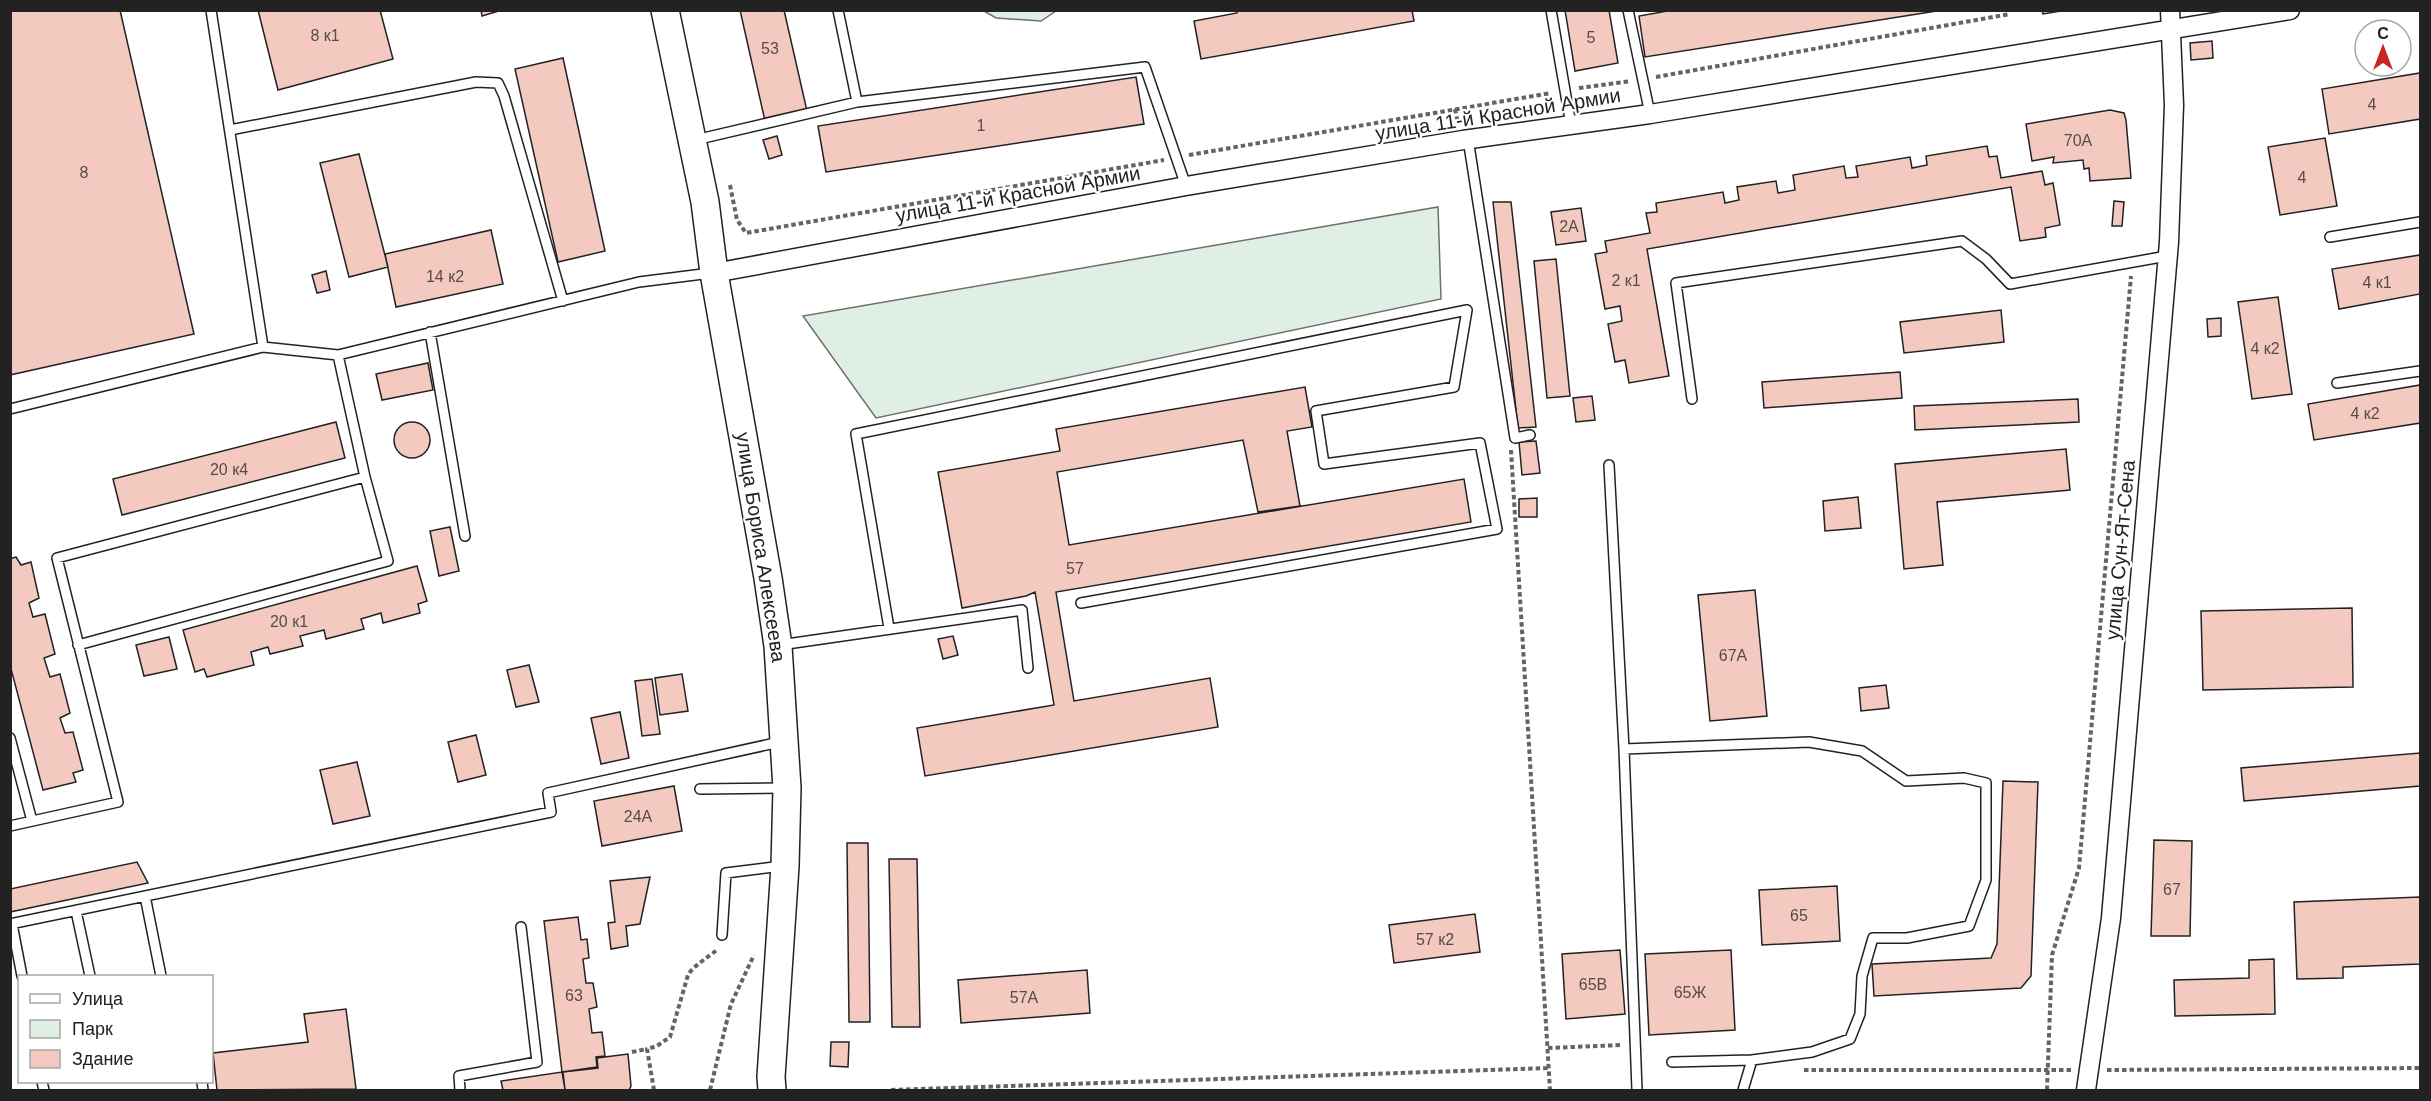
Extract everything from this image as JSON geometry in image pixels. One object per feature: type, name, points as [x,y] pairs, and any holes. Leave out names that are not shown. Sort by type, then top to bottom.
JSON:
[{"type":"main road","name":"улица Бориса Алексеева","points":[[665,10],[705,202],[714,273],[778,646],[786,741],[787,788],[772,1090]]},
{"type":"street","name":"улица Сун-Ят-Сена","points":[[2085,1090],[2111,918],[2168,256],[2174,105],[2170,10]]},
{"type":"street","name":"улица 11-й Красной Армии","points":[[714,273],[1186,186],[1465,140],[1650,114],[2290,10]]},
{"type":"lane","points":[[211,10],[263,347]]},
{"type":"lane","points":[[838,10],[858,102]]},
{"type":"lane","points":[[1551,10],[1571,125]]},
{"type":"lane","points":[[1628,10],[1650,114]]},
{"type":"lane","points":[[693,141],[858,102],[1145,67],[1186,186]]},
{"type":"lane","points":[[230,130],[476,82],[498,83],[504,96],[563,301]]},
{"type":"lane","points":[[1465,140],[1515,438],[1530,435]]},
{"type":"lane","points":[[2330,237],[2421,222]]},
{"type":"lane","points":[[1692,399],[1676,283],[1962,241],[1986,259],[2010,284],[2168,256]]},
{"type":"lane","points":[[10,409],[263,347],[338,355],[639,282],[714,273]]},
{"type":"lane","points":[[889,628],[856,434],[1467,310],[1454,387],[1316,411],[1324,464],[1480,443],[1497,529],[1081,603]]},
{"type":"lane","points":[[430,332],[465,536]]},
{"type":"lane","points":[[78,645],[388,561],[365,477],[338,355]]},
{"type":"lane","points":[[2337,383],[2421,371]]},
{"type":"lane","points":[[1610,465],[1637,1090]]},
{"type":"lane","points":[[10,826],[118,802],[57,558],[365,477]]},
{"type":"lane","points":[[778,646],[1022,610],[1028,668]]},
{"type":"lane","points":[[10,738],[32,821]]},
{"type":"lane","points":[[22,975],[11,924],[551,812],[548,793],[786,741]]},
{"type":"lane","points":[[1624,748],[1809,742],[1862,751],[1906,782],[1964,778],[1986,783],[1986,880],[1969,926],[1907,938],[1873,939],[1862,976],[1860,1014],[1850,1039],[1812,1052],[1752,1060],[1672,1062]]},
{"type":"lane","points":[[700,789],[787,788]]},
{"type":"lane","points":[[722,935],[726,873],[784,866]]},
{"type":"lane","points":[[145,896],[161,975]]},
{"type":"lane","points":[[76,911],[90,975]]},
{"type":"lane","points":[[460,1090],[459,1076],[537,1062],[521,927]]},
{"type":"lane","points":[[1743,1090],[1752,1060]]},
{"type":"path","points":[[730,184],[736,219],[746,233],[2010,14]]},
{"type":"path","points":[[1455,109],[1465,140]]},
{"type":"path","points":[[2047,1090],[2052,955],[2079,868],[2132,262]]},
{"type":"path","points":[[1510,443],[1514,478],[1550,1090]]},
{"type":"path","points":[[632,1052],[657,1046],[670,1037],[688,975],[692,968],[720,948],[722,935]]},
{"type":"path","points":[[710,1090],[731,1004],[758,948]]},
{"type":"path","points":[[1548,1048],[1636,1045]]},
{"type":"path","points":[[647,1049],[654,1090]]},
{"type":"path","points":[[891,1090],[1549,1068]]},
{"type":"green space","points":[[984,11],[1056,11],[1041,21],[996,18]]},
{"type":"green space","points":[[1438,207],[1441,299],[876,418],[803,316]]},
{"type":"building","points":[[10,10],[120,10],[194,334],[10,375]]},
{"type":"building","points":[[258,10],[380,10],[393,59],[278,90]]},
{"type":"building","points":[[481,10],[502,10],[482,16]]},
{"type":"building","points":[[740,10],[784,10],[807,111],[765,121]]},
{"type":"building","points":[[1237,10],[1412,10],[1414,21],[1201,59],[1194,21],[1237,13]]},
{"type":"building","points":[[1565,10],[1609,10],[1618,63],[1575,71]]},
{"type":"building","points":[[1673,10],[1943,10],[1645,57],[1639,16]]},
{"type":"building","points":[[2042,10],[2067,10],[2043,14]]},
{"type":"building","points":[[2212,41],[2213,58],[2191,60],[2190,43]]},
{"type":"building","points":[[563,58],[605,251],[558,262],[515,69]]},
{"type":"building","points":[[2420,73],[2420,119],[2329,134],[2322,89],[2389,78],[2413,78],[2413,74]]},
{"type":"building","points":[[1136,77],[1144,124],[826,172],[818,126]]},
{"type":"building","points":[[2110,110],[2124,113],[2131,178],[2090,181],[2089,168],[2084,169],[2083,160],[2053,163],[2054,157],[2032,161],[2026,124]]},
{"type":"building","points":[[777,136],[782,155],[769,159],[763,140]]},
{"type":"building","points":[[2325,138],[2337,206],[2280,215],[2268,147]]},
{"type":"building","points":[[1987,146],[1989,157],[1997,156],[2001,178],[2042,171],[2045,185],[2053,183],[2060,225],[2045,228],[2046,237],[2020,241],[2011,187],[1647,249],[1669,376],[1629,383],[1625,360],[1615,362],[1608,324],[1622,321],[1620,306],[1605,309],[1595,254],[1607,252],[1605,241],[1650,233],[1646,213],[1657,212],[1656,203],[1723,192],[1725,203],[1739,200],[1737,187],[1776,181],[1778,193],[1795,190],[1793,175],[1844,166],[1846,178],[1858,177],[1856,166],[1910,157],[1912,168],[1927,165],[1926,156]]},
{"type":"building","points":[[359,154],[388,267],[349,277],[320,163]]},
{"type":"building","points":[[2114,201],[2124,202],[2122,226],[2112,226]]},
{"type":"building","points":[[1493,202],[1511,202],[1536,427],[1518,428]]},
{"type":"building","points":[[1581,208],[1586,241],[1556,245],[1551,212]]},
{"type":"building","points":[[491,230],[503,284],[396,307],[385,254]]},
{"type":"building","points":[[2420,255],[2420,294],[2339,309],[2332,269]]},
{"type":"building","points":[[1556,259],[1570,396],[1547,398],[1534,261]]},
{"type":"building","points":[[326,271],[330,290],[317,293],[312,275]]},
{"type":"building","points":[[2278,297],[2292,394],[2252,399],[2238,302]]},
{"type":"building","points":[[2278,297],[2292,394],[2252,399],[2238,302]]},
{"type":"building","points":[[2001,310],[2004,342],[1904,353],[1900,322]]},
{"type":"building","points":[[2221,318],[2221,336],[2208,337],[2207,319]]},
{"type":"building","points":[[428,363],[433,390],[382,400],[376,374]]},
{"type":"building","points":[[1900,372],[1902,398],[1764,408],[1762,382]]},
{"type":"building","points":[[2420,385],[2420,423],[2314,440],[2308,404]]},
{"type":"building","points":[[2420,385],[2420,423],[2314,440],[2308,404]]},
{"type":"building","points":[[1305,387],[1312,427],[1287,431],[1300,506],[1258,512],[1243,440],[1057,472],[1069,545],[1464,479],[1471,522],[1056,592],[1074,701],[1210,678],[1218,727],[925,776],[917,728],[1054,705],[1035,592],[1026,596],[962,608],[938,472],[1060,451],[1056,429]]},
{"type":"building","points":[[1592,396],[1595,420],[1576,422],[1573,398]]},
{"type":"building","points":[[2078,399],[2079,422],[1915,430],[1914,406]]},
{"type":"building","points":[[336,422],[345,458],[122,515],[113,479]]},
{"type":"building","points":[[412,422],[425,427],[430,440],[425,453],[412,458],[399,453],[394,440],[399,427]]},
{"type":"building","points":[[1536,441],[1540,473],[1522,475],[1519,442]]},
{"type":"building","points":[[2066,449],[2070,490],[1937,502],[1943,565],[1904,569],[1895,464]]},
{"type":"building","points":[[1858,497],[1861,528],[1825,531],[1823,501]]},
{"type":"building","points":[[1537,498],[1537,517],[1519,517],[1519,499]]},
{"type":"building","points":[[450,527],[459,571],[439,576],[430,531]]},
{"type":"building","points":[[16,557],[21,565],[31,562],[39,598],[29,603],[33,617],[45,614],[55,654],[44,658],[50,677],[60,674],[70,713],[60,718],[65,733],[73,732],[83,770],[73,773],[76,782],[43,790],[10,665],[10,559]]},
{"type":"building","points":[[417,566],[427,601],[418,604],[420,613],[383,623],[381,613],[361,619],[364,629],[326,639],[324,630],[300,636],[303,646],[270,654],[268,647],[251,652],[254,665],[207,677],[204,669],[195,672],[183,630]]},
{"type":"building","points":[[1755,590],[1767,716],[1710,721],[1698,595]]},
{"type":"building","points":[[2352,608],[2353,687],[2203,690],[2201,611]]},
{"type":"building","points":[[953,636],[958,655],[943,659],[938,639]]},
{"type":"building","points":[[169,637],[177,669],[144,676],[136,645]]},
{"type":"building","points":[[529,665],[539,702],[516,707],[507,670]]},
{"type":"building","points":[[682,674],[688,711],[660,715],[655,678]]},
{"type":"building","points":[[652,679],[660,734],[642,736],[635,681]]},
{"type":"building","points":[[1886,685],[1889,708],[1861,711],[1859,688]]},
{"type":"building","points":[[620,712],[629,758],[601,764],[591,718]]},
{"type":"building","points":[[476,735],[486,775],[458,782],[448,742]]},
{"type":"building","points":[[2420,753],[2420,786],[2244,801],[2241,768]]},
{"type":"building","points":[[357,762],[370,816],[333,824],[320,770]]},
{"type":"building","points":[[2003,781],[2038,782],[2031,976],[2021,988],[1874,996],[1872,964],[1991,958],[1997,944]]},
{"type":"building","points":[[674,786],[682,831],[602,846],[594,801]]},
{"type":"building","points":[[2154,840],[2192,841],[2190,936],[2151,936]]},
{"type":"building","points":[[847,843],[868,843],[870,1022],[849,1022]]},
{"type":"building","points":[[889,859],[917,859],[920,1027],[892,1027]]},
{"type":"building","points":[[137,862],[148,883],[10,912],[10,889]]},
{"type":"building","points":[[650,877],[640,924],[626,926],[628,946],[611,949],[608,923],[615,922],[610,881]]},
{"type":"building","points":[[1837,886],[1840,941],[1762,945],[1759,890]]},
{"type":"building","points":[[2420,897],[2420,964],[2343,967],[2343,978],[2297,979],[2294,902]]},
{"type":"building","points":[[1475,914],[1480,952],[1394,963],[1389,925]]},
{"type":"building","points":[[578,917],[581,940],[587,939],[589,958],[583,959],[586,983],[593,983],[597,1007],[589,1009],[592,1033],[602,1032],[605,1056],[596,1057],[597,1067],[562,1072],[544,921]]},
{"type":"building","points":[[1620,950],[1625,1014],[1566,1019],[1562,954]]},
{"type":"building","points":[[1731,950],[1735,1030],[1649,1035],[1645,954]]},
{"type":"building","points":[[2274,959],[2275,1014],[2175,1016],[2174,980],[2249,978],[2249,960]]},
{"type":"building","points":[[1087,970],[1090,1013],[961,1023],[958,980]]},
{"type":"building","points":[[346,1009],[356,1089],[217,1090],[213,1053],[308,1042],[304,1014]]},
{"type":"building","points":[[831,1042],[849,1042],[848,1067],[830,1066]]},
{"type":"building","points":[[628,1054],[631,1086],[629,1090],[565,1090],[563,1072],[598,1068],[597,1058]]},
{"type":"building","points":[[562,1072],[565,1090],[503,1090],[501,1081]]}]
